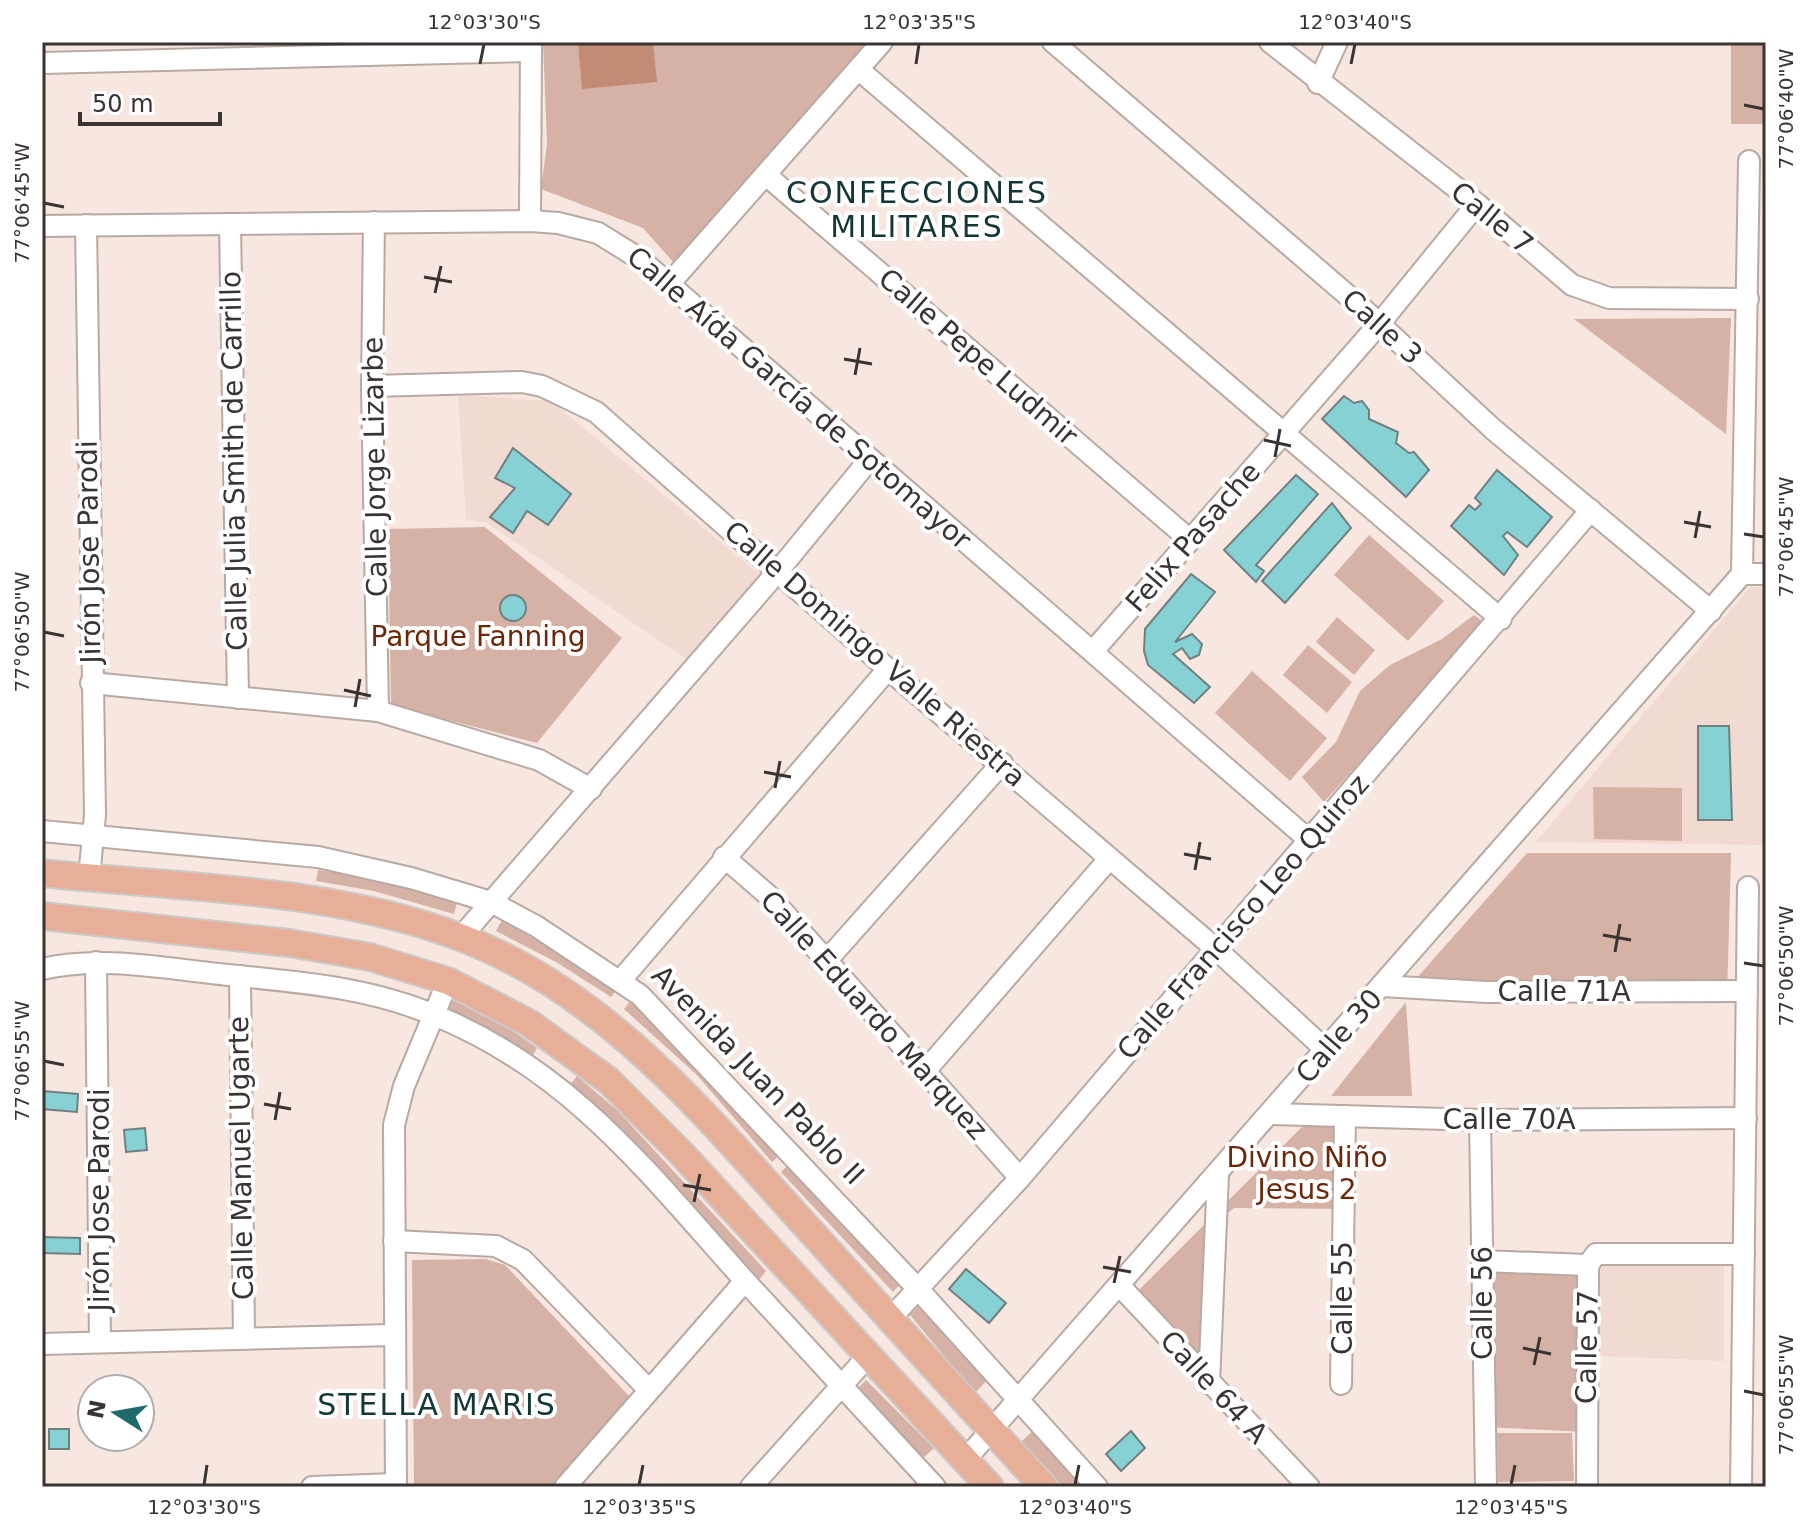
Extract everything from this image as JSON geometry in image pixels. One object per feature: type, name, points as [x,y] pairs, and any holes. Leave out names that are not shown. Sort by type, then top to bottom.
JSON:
[{"type":"main road","points":[[42,873],[299,899],[378,913],[461,937],[524,967],[569,995],[656,1066],[712,1123],[1044,1487]]},
{"type":"main road","points":[[179,930],[181,887]]},
{"type":"main road","points":[[42,916],[179,930],[370,957],[448,981],[529,1023],[571,1050],[609,1081],[681,1153],[990,1487]]},
{"type":"main road","points":[[681,1153],[712,1123]]},
{"type":"street","points":[[670,283],[882,42]]},
{"type":"street","name":"Calle 3","points":[[1053,42],[1380,323],[1494,430],[1711,611]]},
{"type":"street","name":"Calle 7","points":[[1270,42],[1318,83],[1477,204],[1572,285],[1609,298],[1748,299]]},
{"type":"street","points":[[1318,83],[1337,42]]},
{"type":"street","points":[[42,63],[531,47],[530,221]]},
{"type":"street","points":[[858,69],[1501,619]]},
{"type":"street","points":[[1749,161],[1758,215],[1748,299],[1742,574],[1766,574]]},
{"type":"street","name":"Calle Pepe Ludmir","points":[[766,175],[1190,540]]},
{"type":"street","name":"Felix Pasache","points":[[1094,650],[1380,323],[1477,204]]},
{"type":"street","name":"Calle Aída García de Sotomayor","points":[[42,226],[530,221],[558,223],[598,233],[618,243],[670,283],[869,460],[1094,650],[1309,840]]},
{"type":"street","name":"Calle Jorge Lizarbe","points":[[374,222],[372,386],[378,711]]},
{"type":"street","name":"Calle Julia Smith de Carrillo","points":[[230,224],[238,698]]},
{"type":"street","name":"Jirón Jose Parodi","points":[[86,225],[94,837],[89,878]]},
{"type":"street","name":"Calle Domingo Valle Riestra","points":[[372,386],[522,382],[571,398],[596,412],[888,669],[1002,763],[1216,949],[1326,1050]]},
{"type":"street","points":[[461,937],[778,571],[869,460]]},
{"type":"street","name":"Calle Francisco Leo Quiroz","points":[[890,1319],[1020,1178],[1501,619],[1591,510]]},
{"type":"street","name":"Calle 30","points":[[965,1460],[1272,1114],[1742,574]]},
{"type":"street","points":[[621,980],[888,669]]},
{"type":"street","points":[[91,683],[378,711],[539,760],[591,789]]},
{"type":"street","points":[[827,960],[1002,763]]},
{"type":"street","name":"Avenida Juan Pablo II","points":[[42,831],[318,857],[411,878],[491,902],[536,926],[621,980],[670,1025],[918,1289],[1097,1487]]},
{"type":"street","name":"Calle Eduardo Marquez","points":[[724,857],[769,896],[1020,1178]]},
{"type":"street","points":[[926,1070],[1109,859]]},
{"type":"street","points":[[1741,1487],[1747,991],[1757,944],[1748,887]]},
{"type":"street","points":[[42,969],[96,962],[344,988],[389,998],[478,1035],[575,1099],[647,1168],[745,1281],[935,1487]]},
{"type":"street","name":"Jirón Jose Parodi","points":[[96,962],[100,1342]]},
{"type":"street","name":"Calle Manuel Ugarte","points":[[240,976],[244,1339]]},
{"type":"street","points":[[312,1487],[396,1486],[394,1125],[404,1086],[448,981]]},
{"type":"street","name":"Calle 71A","points":[[1382,986],[1486,992],[1747,991]]},
{"type":"street","name":"Calle 70A","points":[[1272,1114],[1480,1120],[1746,1118]]},
{"type":"street","name":"Calle 55","points":[[1341,1384],[1345,1116]]},
{"type":"street","name":"Calle 56","points":[[1480,1120],[1486,1487]]},
{"type":"street","points":[[1209,1384],[1218,1174]]},
{"type":"street","points":[[394,1241],[496,1246],[523,1260],[649,1390]]},
{"type":"street","points":[[1588,1265],[1596,1254],[1744,1254]]},
{"type":"street","name":"Calle 57","points":[[1482,1261],[1588,1265],[1587,1487]]},
{"type":"street","points":[[565,1487],[745,1281]]},
{"type":"street","name":"Calle 64 A","points":[[1119,1285],[1309,1487]]},
{"type":"street","points":[[42,1344],[393,1335]]},
{"type":"street","points":[[751,1487],[868,1356]]},
{"type":"shaded area","points":[[578,42],[653,42],[657,82],[582,89]]},
{"type":"shaded area","points":[[458,395],[551,401],[759,574],[689,661],[487,523],[466,519]]},
{"type":"shaded area","points":[[1750,587],[1766,587],[1766,845],[1536,842]]},
{"type":"shaded area","points":[[1724,1255],[1724,1361],[1599,1356],[1598,1258]]},
{"type":"green space","points":[[543,42],[869,42],[674,263],[643,228],[541,189],[547,144]]},
{"type":"green space","points":[[1731,42],[1766,42],[1766,124],[1731,124]]},
{"type":"green space","points":[[1731,318],[1726,434],[1574,319]]},
{"type":"green space","name":"Parque Fanning","points":[[485,527],[622,638],[537,743],[391,705],[388,529]]},
{"type":"green space","points":[[1369,535],[1444,601],[1408,641],[1334,575]]},
{"type":"green space","points":[[1474,615],[1485,623],[1324,802],[1302,777],[1336,742],[1360,691],[1390,665],[1442,639]]},
{"type":"green space","points":[[1337,617],[1375,650],[1354,675],[1316,642]]},
{"type":"green space","points":[[1308,645],[1352,682],[1327,713],[1283,675]]},
{"type":"green space","points":[[1252,671],[1327,738],[1290,781],[1215,713]]},
{"type":"green space","points":[[1593,787],[1682,788],[1682,841],[1594,839]]},
{"type":"green space","points":[[1527,853],[1731,853],[1727,998],[1407,989]]},
{"type":"green space","points":[[318,870],[376,879],[457,903],[454,914],[374,891],[316,881]]},
{"type":"green space","points":[[502,920],[618,988],[611,997],[556,962],[496,931]]},
{"type":"green space","points":[[632,999],[782,1152],[772,1162],[697,1075],[624,1009]]},
{"type":"green space","points":[[453,1000],[503,1024],[537,1048],[532,1057],[478,1023],[449,1010]]},
{"type":"green space","points":[[1406,1002],[1412,1096],[1331,1096]]},
{"type":"green space","points":[[577,1076],[618,1111],[766,1271],[759,1280],[611,1119],[570,1085]]},
{"type":"green space","name":"Divino Niño Jesus 2","points":[[1313,1116],[1346,1126],[1343,1209],[1234,1208],[1217,1222],[1209,1365],[1131,1298]]},
{"type":"green space","points":[[791,1162],[901,1283],[893,1292],[781,1172]]},
{"type":"green space","points":[[486,1259],[505,1265],[630,1397],[554,1487],[414,1487],[412,1260]]},
{"type":"green space","points":[[1482,1261],[1588,1265],[1586,1432],[1484,1427]]},
{"type":"green space","points":[[922,1303],[989,1378],[975,1393],[910,1315]]},
{"type":"green space","points":[[866,1380],[934,1448],[922,1459],[857,1389]]},
{"type":"green space","points":[[1036,1428],[1091,1487],[1063,1487],[1021,1442]]},
{"type":"green space","points":[[1497,1433],[1572,1433],[1574,1481],[1498,1482]]},
{"type":"building","points":[[1344,396],[1354,403],[1362,401],[1369,410],[1369,419],[1398,432],[1396,443],[1409,453],[1414,452],[1429,470],[1406,497],[1322,419]]},
{"type":"building","points":[[513,448],[571,494],[548,525],[527,511],[513,533],[490,517],[515,488],[495,478]]},
{"type":"building","points":[[1497,470],[1552,517],[1527,547],[1507,532],[1503,536],[1518,555],[1504,575],[1451,526],[1469,505],[1475,510],[1481,504],[1475,498]]},
{"type":"building","points":[[1296,475],[1318,494],[1256,565],[1264,571],[1256,582],[1224,550]]},
{"type":"building","points":[[1332,503],[1351,528],[1285,603],[1262,581]]},
{"type":"building","points":[[1191,574],[1215,592],[1175,642],[1192,634],[1202,644],[1199,655],[1190,659],[1182,648],[1173,654],[1210,687],[1194,703],[1148,665],[1144,651],[1145,629]]},
{"type":"building","points":[[513,595],[522,599],[526,608],[522,617],[513,621],[504,617],[500,608],[504,599]]},
{"type":"building","points":[[1698,726],[1729,726],[1732,820],[1698,820]]},
{"type":"building","points":[[42,1091],[78,1094],[77,1112],[42,1109]]},
{"type":"building","points":[[145,1128],[147,1150],[126,1152],[124,1130]]},
{"type":"building","points":[[42,1237],[80,1238],[80,1254],[42,1253]]},
{"type":"building","points":[[966,1269],[1006,1303],[989,1323],[949,1289]]},
{"type":"building","points":[[49,1429],[69,1429],[69,1449],[49,1449]]},
{"type":"building","points":[[1131,1431],[1145,1448],[1121,1471],[1106,1454]]},
{"type":"district","name":"CONFECCIONES MILITARES","points":[[917,209]]},
{"type":"district","name":"STELLA MARIS","points":[[437,1404]]}]
